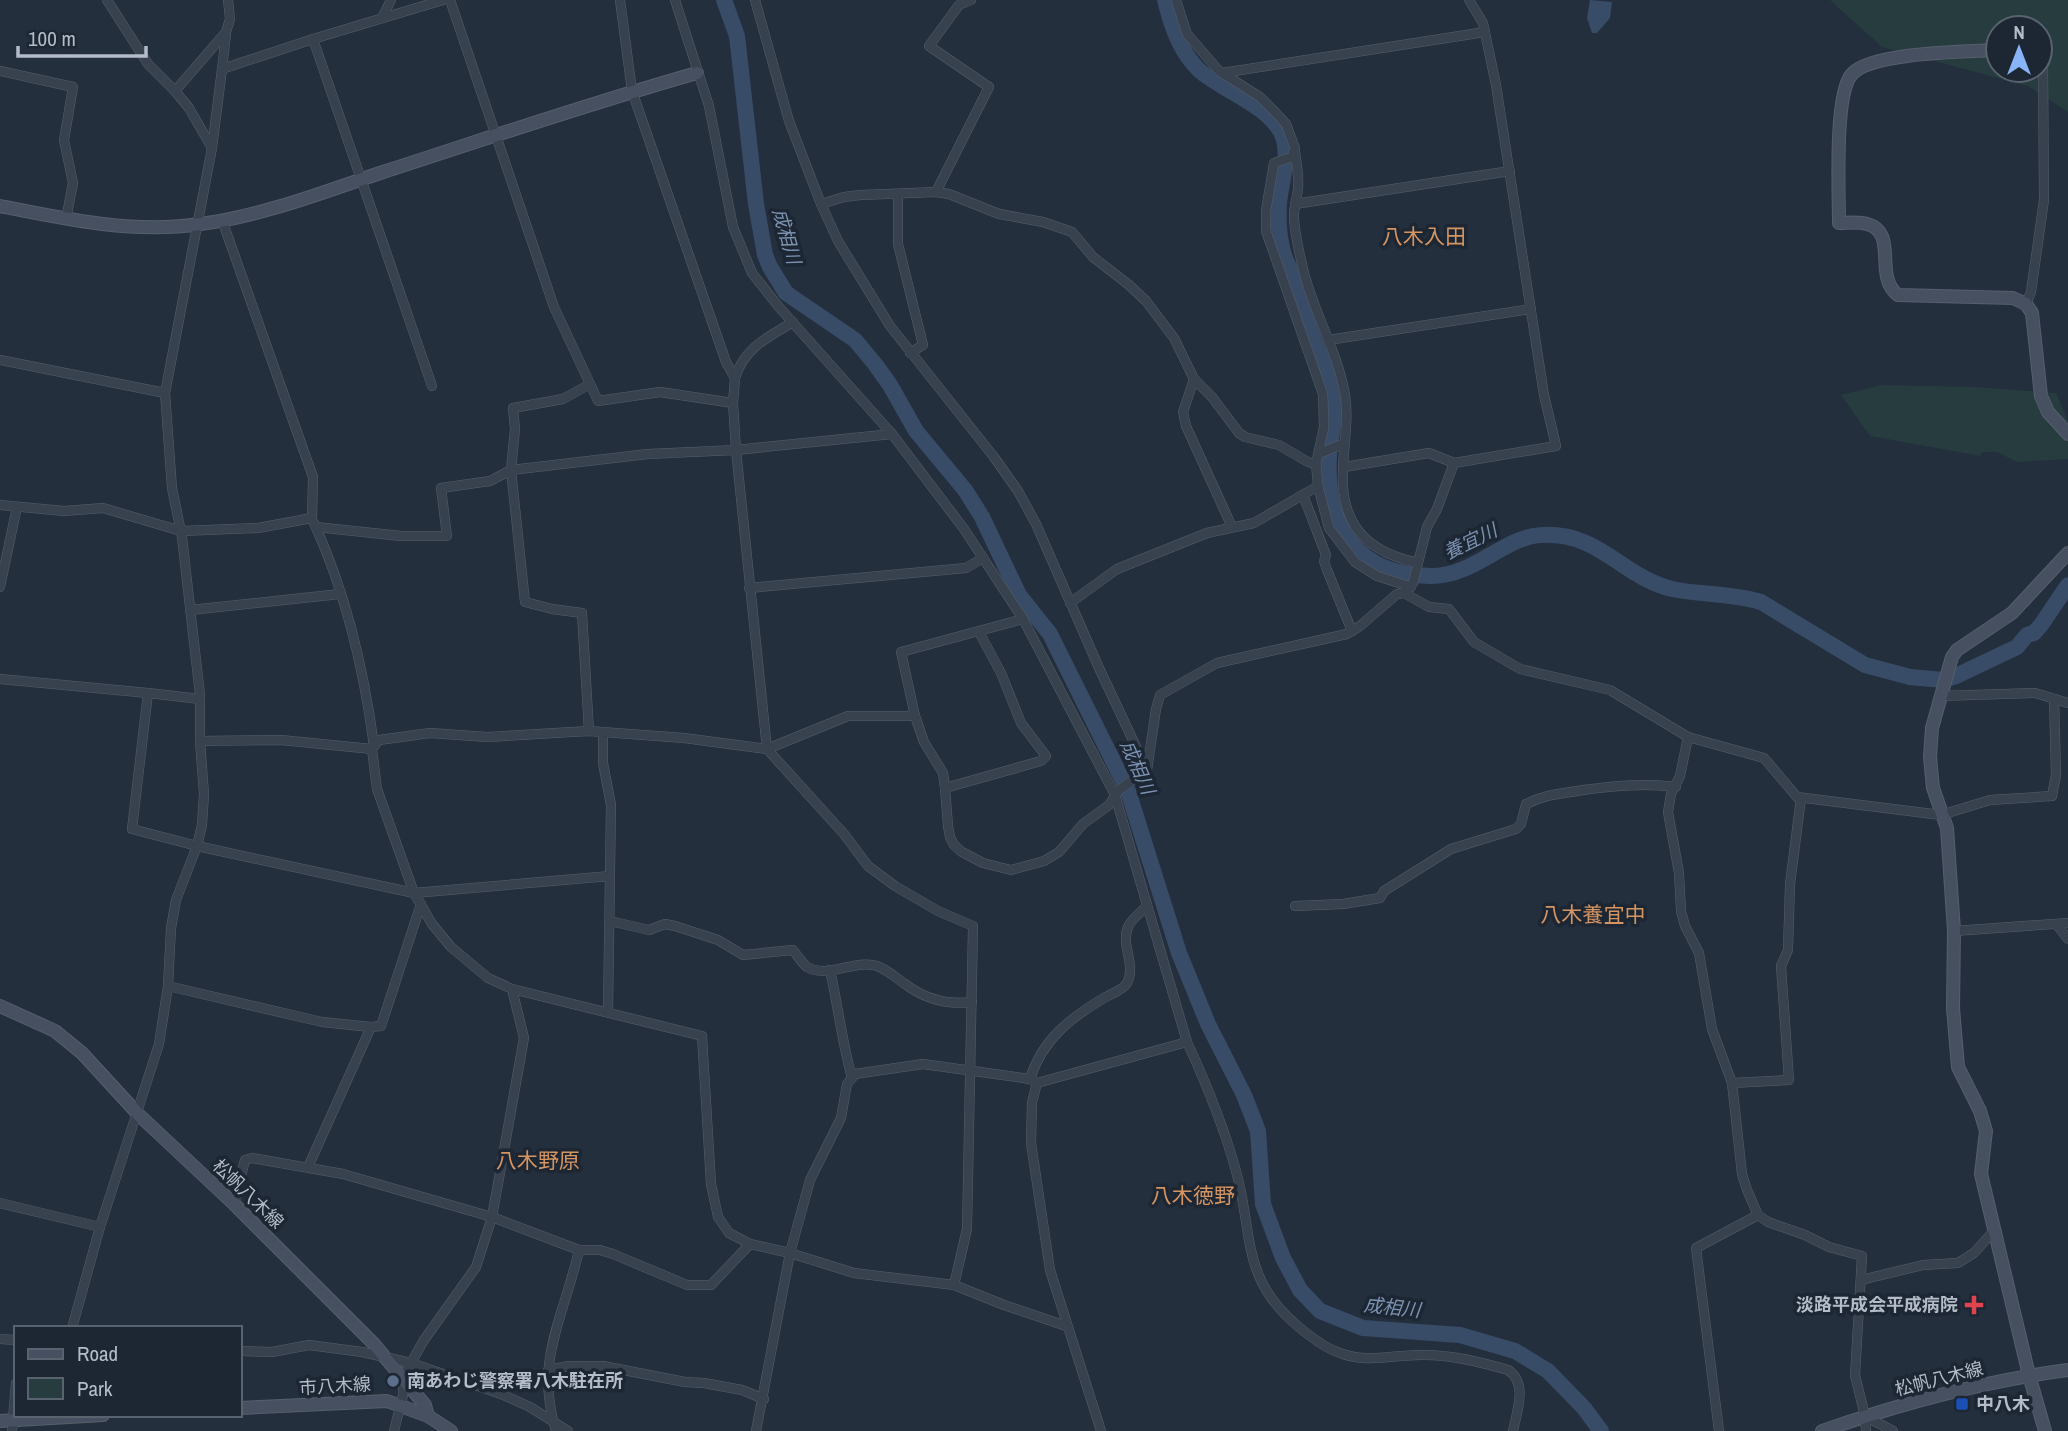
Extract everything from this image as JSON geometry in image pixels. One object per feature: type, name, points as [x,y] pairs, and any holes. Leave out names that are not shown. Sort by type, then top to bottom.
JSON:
[{"type":"street","points":[[107,0],[148,64],[189,108],[212,148]]},
{"type":"street","points":[[73,1326],[100,1227],[159,1044],[168,986],[171,928],[176,900],[197,846],[202,825],[204,794],[200,699],[181,530],[172,488],[164,393],[212,148],[229,19],[228,0]]},
{"type":"street","points":[[382,18],[391,0]]},
{"type":"street","points":[[222,69],[313,38],[443,0]]},
{"type":"street","points":[[450,0],[554,307],[598,401],[660,392],[733,403]]},
{"type":"street","points":[[620,0],[632,91],[726,362],[734,378]]},
{"type":"street","points":[[675,0],[709,106],[733,227],[752,273],[892,434],[984,558],[1023,619],[1117,792],[1187,1042],[1237,1171],[1253,1265],[1275,1305],[1310,1336],[1340,1353],[1363,1359],[1421,1354],[1444,1356],[1507,1370],[1518,1380],[1520,1392],[1513,1431]]},
{"type":"street","points":[[755,0],[789,121],[838,241],[869,296],[910,353],[960,413],[1018,491],[1036,524],[1144,772]]},
{"type":"street","points":[[936,192],[989,87],[929,46],[959,5],[971,0]]},
{"type":"street","points":[[1176,0],[1187,34],[1222,73],[1260,97],[1286,124],[1298,179],[1294,226],[1304,274],[1342,379],[1345,398],[1344,490],[1350,515],[1356,527],[1378,548],[1393,556],[1418,563]]},
{"type":"street","points":[[1343,467],[1429,453],[1454,463],[1556,446],[1544,395],[1510,171],[1485,32],[1483,23],[1469,0]]},
{"type":"street","points":[[176,91],[226,32]]},
{"type":"street","points":[[1222,73],[1485,32]]},
{"type":"street","points":[[313,38],[432,386]]},
{"type":"street","points":[[1984,51],[1881,59],[1862,65],[1850,76],[1841,103],[1839,223],[1861,223],[1877,229],[1885,246],[1887,283],[1898,295],[2013,298],[2026,304],[2032,313],[2041,396],[2048,412],[2068,434]]},
{"type":"street","points":[[0,71],[73,87],[64,141],[73,183],[66,219]]},
{"type":"street","points":[[0,206],[66,219],[142,226],[198,225],[292,202],[632,91],[697,73]]},
{"type":"street","points":[[2026,304],[2031,292],[2044,201],[2041,84]]},
{"type":"street","points":[[1294,152],[1275,163],[1266,210],[1266,231],[1323,394],[1324,427],[1318,486],[1329,528],[1355,562],[1377,576],[1409,588],[1429,607],[1449,609],[1474,642],[1520,668],[1610,690],[1688,737],[1764,758],[1797,797],[1801,798],[1941,815],[1990,800],[2052,796],[2056,775],[2054,699]]},
{"type":"street","points":[[1295,204],[1510,171]]},
{"type":"street","points":[[821,204],[852,196],[936,192],[949,194],[999,214],[1043,222],[1072,232],[1093,257],[1146,301],[1174,338],[1194,379],[1227,415],[1238,433],[1279,445],[1308,462],[1345,443]]},
{"type":"street","points":[[898,194],[898,244],[923,345],[910,353]]},
{"type":"street","points":[[222,220],[313,477],[314,522],[340,594],[361,668],[377,789],[414,893],[432,924],[452,947],[488,978],[512,989],[702,1036],[712,1184],[718,1217],[729,1233],[750,1244],[854,1273],[954,1285],[1066,1326]]},
{"type":"street","points":[[1328,341],[1531,309]]},
{"type":"street","points":[[793,322],[761,341],[745,355],[734,378],[736,450],[767,749],[844,834],[868,866],[895,886],[938,911],[973,926],[967,1229],[954,1285]]},
{"type":"street","points":[[0,360],[164,393]]},
{"type":"street","points":[[1194,379],[1184,412],[1186,426],[1231,527]]},
{"type":"street","points":[[589,731],[582,613],[525,602],[511,470],[515,429],[513,408],[563,400],[590,384]]},
{"type":"street","points":[[0,505],[64,511],[103,508],[181,530],[258,528],[314,522],[401,536],[447,536],[441,488],[490,481],[511,470],[648,454],[736,450],[892,434]]},
{"type":"street","points":[[1023,619],[901,652],[915,716],[924,743],[943,773],[948,826],[954,845],[983,863],[1012,870],[1044,861],[1059,852],[1083,824],[1109,805],[1117,792],[1144,772],[1160,695],[1217,663],[1347,634],[1397,594],[1409,588],[1427,527],[1437,509],[1454,463]]},
{"type":"street","points":[[1070,603],[1117,569],[1207,533],[1254,523],[1318,486]]},
{"type":"street","points":[[1303,495],[1326,555],[1324,561],[1327,570],[1352,631]]},
{"type":"street","points":[[0,587],[17,507]]},
{"type":"street","points":[[2045,1431],[1981,1174],[1986,1131],[1980,1111],[1958,1067],[1953,1008],[1954,931],[1948,828],[1933,788],[1930,757],[1931,738],[1952,657],[1957,650],[2012,613],[2068,553]]},
{"type":"street","points":[[749,587],[966,568],[984,558]]},
{"type":"street","points":[[190,610],[340,594]]},
{"type":"street","points":[[945,788],[1041,761],[1046,756],[1021,723],[1001,673],[979,632]]},
{"type":"street","points":[[0,679],[200,699]]},
{"type":"street","points":[[1942,690],[2035,693],[2068,703]]},
{"type":"street","points":[[148,694],[132,829],[197,846],[414,893],[610,876]]},
{"type":"street","points":[[373,747],[379,740],[430,733],[487,737],[589,731],[684,738],[767,749],[848,716],[915,716]]},
{"type":"street","points":[[603,732],[603,764],[611,805],[608,1011]]},
{"type":"street","points":[[1688,737],[1668,812],[1679,873],[1681,911],[1685,926],[1699,953],[1712,1029],[1732,1083],[1742,1174],[1758,1214],[1768,1222],[1829,1247],[1862,1256],[1855,1376],[1866,1431]]},
{"type":"street","points":[[200,741],[281,740],[373,747]]},
{"type":"street","points":[[1295,906],[1355,903],[1380,898],[1384,891],[1451,849],[1516,829],[1521,824],[1526,804],[1551,793],[1602,786],[1676,787]]},
{"type":"street","points":[[1732,1083],[1789,1080],[1781,966],[1788,950],[1790,884],[1801,798]]},
{"type":"street","points":[[168,986],[322,1022],[381,1026],[421,904]]},
{"type":"street","points":[[1101,1431],[1050,1270],[1031,1143],[1032,1102],[1038,1055],[1051,1038],[1070,1020],[1126,986],[1131,973],[1126,933],[1129,925],[1147,906]]},
{"type":"street","points":[[610,920],[649,930],[665,924],[675,926],[718,940],[743,956],[793,950],[804,966],[814,970],[876,966],[929,997],[951,1003],[972,1002]]},
{"type":"street","points":[[1954,931],[2068,923]]},
{"type":"street","points":[[2056,924],[2068,939]]},
{"type":"street","points":[[830,970],[852,1078]]},
{"type":"street","points":[[394,1431],[401,1404],[402,1377],[424,1340],[476,1266],[492,1217],[524,1038],[512,989]]},
{"type":"street","name":"松帆八木線","points":[[0,1006],[55,1031],[82,1053],[138,1114],[234,1204],[388,1360],[425,1405],[429,1416],[450,1431]]},
{"type":"street","points":[[308,1167],[371,1027]]},
{"type":"street","points":[[756,1431],[790,1253],[810,1180],[841,1118],[847,1084],[855,1074],[923,1064],[1034,1081],[1187,1042]]},
{"type":"street","points":[[234,1204],[245,1160],[252,1158],[343,1174],[492,1217],[579,1250],[600,1250],[613,1254],[687,1285],[710,1285],[750,1244]]},
{"type":"street","points":[[0,1203],[100,1227]]},
{"type":"street","points":[[1719,1431],[1696,1248],[1758,1214]]},
{"type":"street","points":[[1861,1280],[1923,1265],[1958,1263],[1974,1253],[1995,1233]]},
{"type":"street","points":[[554,1426],[547,1392],[552,1341],[571,1286],[579,1250]]},
{"type":"street","points":[[242,1351],[272,1352],[309,1345],[362,1352],[388,1360],[411,1363],[501,1394],[554,1426],[568,1431]]},
{"type":"street","points":[[548,1370],[569,1366],[603,1366],[742,1390],[764,1399]]},
{"type":"street","name":"松帆八木線","points":[[1822,1431],[1958,1390],[2068,1370]]},
{"type":"street","points":[[14,1393],[8,1424],[57,1417]]},
{"type":"street","name":"市八木線","points":[[242,1408],[387,1401],[429,1416]]},
{"type":"street","points":[[1865,1416],[1893,1431]]},
{"type":"green space","points":[[1830,0],[2068,0],[2068,112],[2021,84],[2054,84],[2054,14],[1984,14],[1984,74],[1882,47]]},
{"type":"green space","points":[[1882,385],[1974,387],[2056,393],[2068,421],[2068,459],[2017,462],[1997,452],[1983,452],[1980,456],[1870,436],[1841,395]]},
{"type":"water","points":[[1590,0],[1612,2],[1610,18],[1597,33],[1592,33],[1587,18]]},
{"type":"waterway","name":"成相川","points":[[724,0],[737,36],[756,204],[765,255],[770,267],[786,293],[855,340],[875,364],[916,431],[965,490],[982,517],[1019,595],[1050,634],[1128,791],[1179,953],[1208,1024],[1244,1095],[1258,1131],[1263,1204],[1283,1258],[1300,1290],[1320,1311],[1363,1328],[1460,1335],[1515,1351],[1548,1371],[1584,1408],[1601,1431]]},
{"type":"waterway","name":"養宜川","points":[[1165,0],[1177,38],[1192,63],[1209,78],[1260,109],[1279,129],[1284,140],[1285,163],[1279,209],[1281,242],[1334,394],[1335,410],[1329,457],[1333,505],[1340,525],[1351,542],[1365,556],[1383,567],[1405,573],[1446,575],[1475,564],[1528,537],[1562,536],[1580,540],[1654,583],[1672,589],[1761,602],[1865,665],[1910,677],[1943,680],[2017,647],[2041,625],[2068,585]]},
{"type":"place","name":"淡路平成会平成病院","points":[[1974,1305]]},
{"type":"place","name":"南あわじ警察署八木駐在所","points":[[393,1381]]},
{"type":"place","name":"中八木","points":[[1962,1404]]},
{"type":"district","name":"八木入田","points":[[1424,237]]},
{"type":"district","name":"八木養宜中","points":[[1593,915]]},
{"type":"district","name":"八木野原","points":[[538,1161]]},
{"type":"district","name":"八木徳野","points":[[1193,1196]]}]
